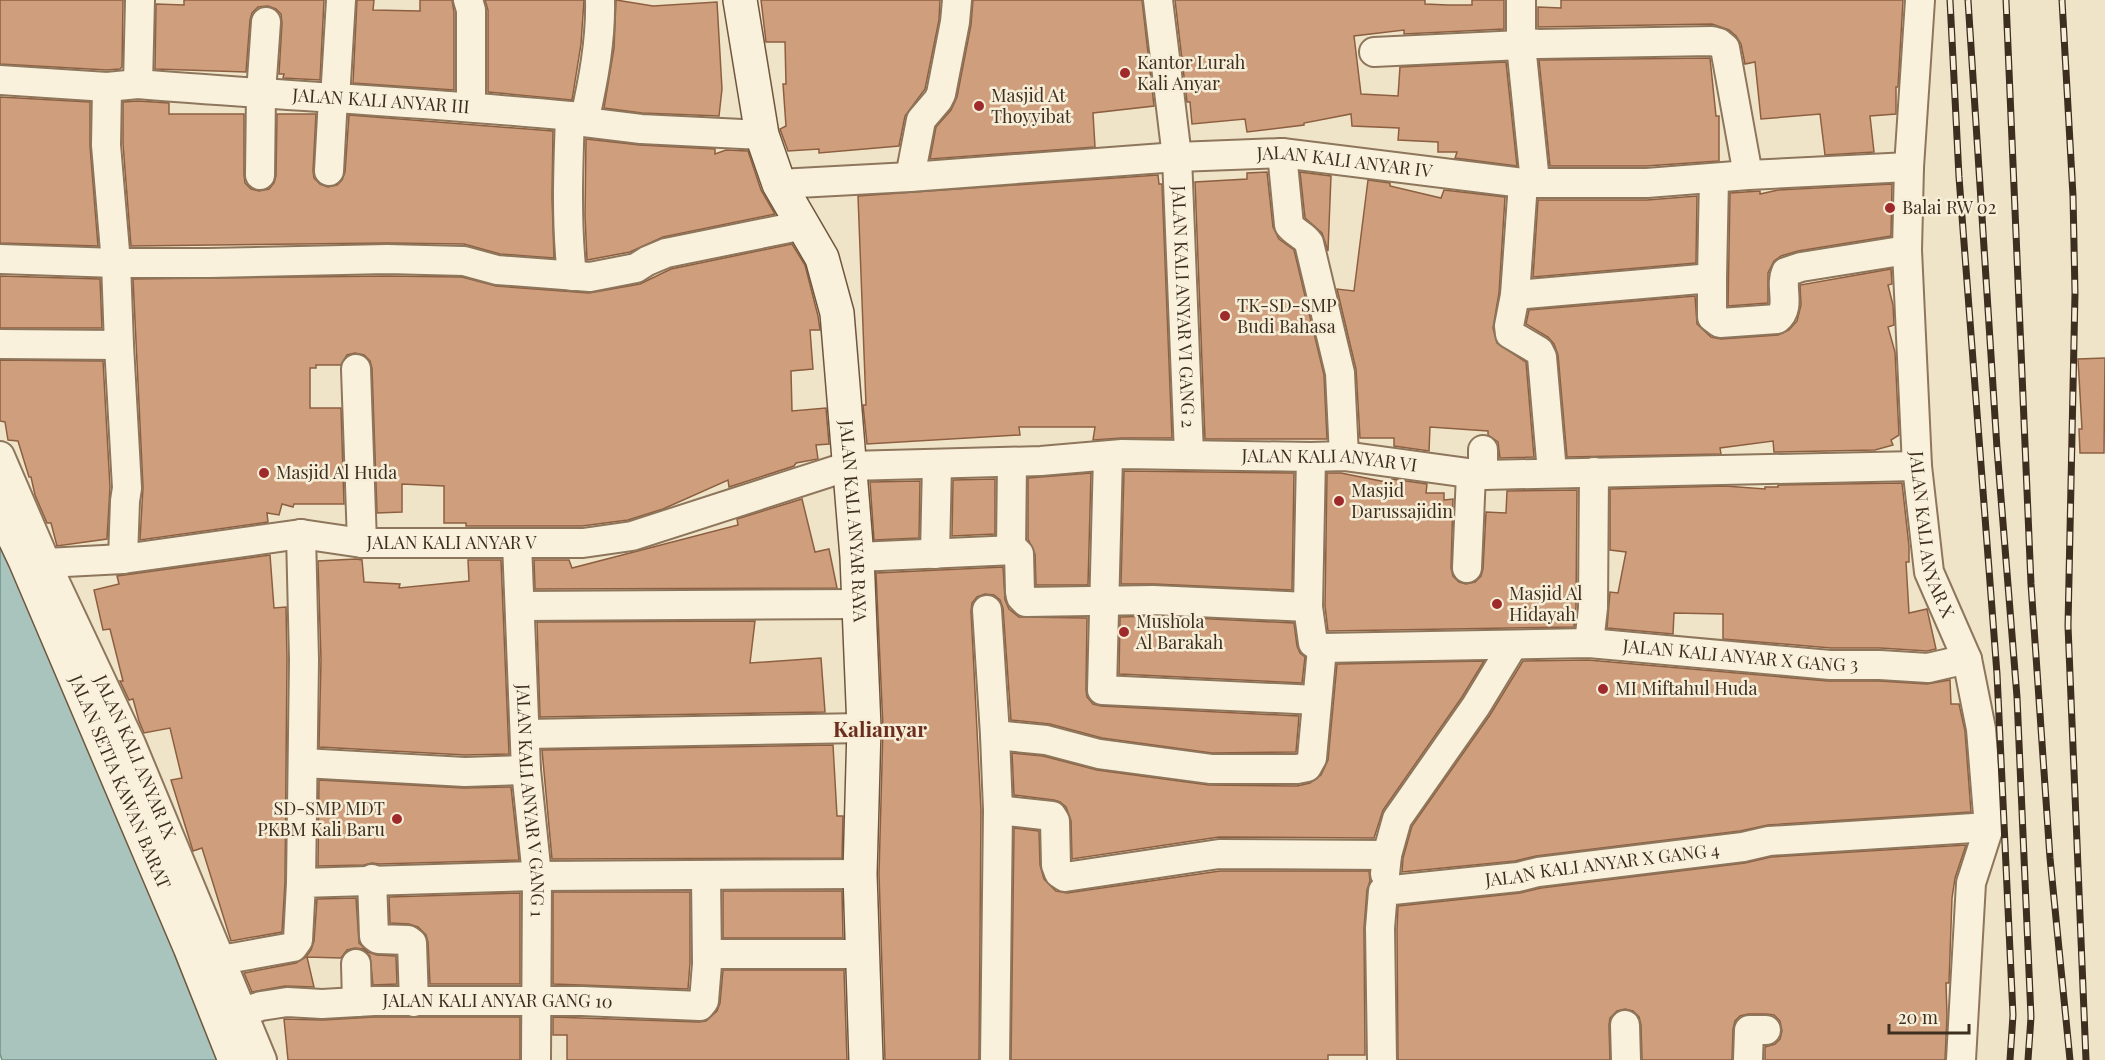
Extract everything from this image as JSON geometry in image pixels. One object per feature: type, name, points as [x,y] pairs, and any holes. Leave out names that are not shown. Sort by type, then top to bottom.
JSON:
[{"type":"street","points":[[138,84],[140,0]]},
{"type":"street","points":[[329,171],[341,0]]},
{"type":"street","points":[[468,0],[471,10],[471,106]]},
{"type":"street","points":[[572,276],[568,242],[567,190],[577,119],[591,89],[601,20],[600,0]]},
{"type":"street","name":"JALAN KALI ANYAR RAYA","points":[[740,0],[762,135],[779,184],[822,258],[837,313],[857,557],[864,728],[860,874],[866,1060]]},
{"type":"street","points":[[910,177],[921,120],[938,100],[940,94],[956,22],[957,0]]},
{"type":"street","name":"JALAN KALI ANYAR VI GANG 2","points":[[1158,0],[1177,157],[1190,454]]},
{"type":"street","points":[[1521,0],[1521,44],[1529,183],[1509,326],[1510,334],[1539,351],[1542,357],[1552,472]]},
{"type":"street","name":"JALAN KALI ANYAR X","points":[[1920,0],[1909,167],[1907,250],[1917,466],[1929,572],[1967,659],[1981,729],[1989,827],[1971,883],[1961,1060]]},
{"type":"street","points":[[260,176],[261,93],[266,22]]},
{"type":"street","points":[[1374,52],[1521,44],[1712,41],[1719,43],[1725,48],[1748,175]]},
{"type":"street","name":"JALAN KALI ANYAR III","points":[[0,80],[107,87],[138,84],[471,106],[641,129],[762,135]]},
{"type":"street","points":[[107,87],[106,145],[116,263],[127,488],[123,559]]},
{"type":"street","points":[[1282,153],[1289,225],[1294,232],[1305,237],[1309,243],[1340,373],[1344,456]]},
{"type":"street","name":"JALAN KALI ANYAR IV","points":[[779,184],[910,177],[1177,157],[1282,153],[1529,183],[1647,183],[1748,175],[1909,167]]},
{"type":"street","points":[[1714,178],[1712,317],[1720,323],[1777,319],[1784,314],[1783,278],[1786,272],[1801,267],[1907,250]]},
{"type":"street","points":[[0,259],[116,263],[387,259],[464,261],[497,270],[590,277],[636,268],[666,253],[804,225]]},
{"type":"street","points":[[1515,295],[1712,278]]},
{"type":"street","points":[[0,344],[119,345]]},
{"type":"street","points":[[356,369],[362,543]]},
{"type":"street","name":"JALAN KALI ANYAR VI","points":[[849,466],[1190,454],[1344,456],[1479,466],[1524,475],[1552,472],[1917,466]]},
{"type":"street","name":"JALAN KALI ANYAR IX","points":[[0,456],[46,563],[131,744],[262,1060]]},
{"type":"street","points":[[1108,456],[1103,691],[1317,700]]},
{"type":"street","points":[[995,735],[1046,740],[1099,754],[1211,769],[1298,769],[1307,767],[1311,758],[1322,648],[1313,643],[1308,607],[1311,457]]},
{"type":"street","points":[[1011,550],[1012,462]]},
{"type":"street","points":[[935,554],[937,464]]},
{"type":"street","name":"JALAN KALI ANYAR V","points":[[46,563],[123,559],[301,534],[362,543],[583,543],[632,536],[849,466]]},
{"type":"street","points":[[1467,568],[1479,466]]},
{"type":"street","points":[[1589,644],[1593,608],[1594,472]]},
{"type":"street","name":"JALAN SETIA KAWAN BARAT","points":[[0,507],[25,560],[236,1060]]},
{"type":"street","points":[[221,960],[296,944],[298,940],[304,660],[301,534]]},
{"type":"street","name":"JALAN KALI ANYAR V GANG 1","points":[[517,543],[517,590],[520,606],[526,770],[537,876],[536,1060]]},
{"type":"street","points":[[857,557],[1011,550],[1019,554],[1020,592],[1026,602],[1153,600],[1308,607]]},
{"type":"street","points":[[520,606],[859,604]]},
{"type":"street","points":[[987,610],[998,810],[995,1060]]},
{"type":"street","name":"JALAN KALI ANYAR X GANG 3","points":[[1322,648],[1589,644],[1830,665],[1928,668],[1967,659]]},
{"type":"street","points":[[1382,1060],[1380,928],[1387,855],[1397,819],[1476,706],[1513,645]]},
{"type":"street","points":[[526,734],[864,728]]},
{"type":"street","points":[[303,763],[465,772],[526,770]]},
{"type":"street","points":[[998,810],[1053,816],[1056,865],[1059,873],[1065,877],[1219,854],[1387,855]]},
{"type":"street","name":"JALAN KALI ANYAR X GANG 4","points":[[1383,891],[1518,877],[1538,872],[1743,847],[1769,841],[1989,827]]},
{"type":"street","points":[[301,883],[372,879],[537,876],[860,874]]},
{"type":"street","points":[[706,876],[707,954],[863,954]]},
{"type":"street","points":[[372,879],[374,936],[378,939],[408,940],[412,943],[414,1002]]},
{"type":"street","name":"JALAN KALI ANYAR GANG 10","points":[[243,1012],[261,1006],[287,1002],[322,1004],[582,1000],[700,1006],[704,1001],[707,954]]},
{"type":"street","points":[[356,964],[357,1002]]},
{"type":"street","points":[[1625,1025],[1626,1060]]},
{"type":"street","points":[[1748,1060],[1749,1030],[1766,1030]]},
{"type":"water","points":[[0,520],[226,1060],[2,1060],[0,1054]]},
{"type":"building","points":[[0,0],[123,0],[122,67],[107,70],[0,64]]},
{"type":"building","points":[[184,0],[324,0],[320,80],[283,78],[284,74],[279,74],[281,14],[268,6],[258,7],[252,13],[246,72],[155,69],[156,4],[184,5]]},
{"type":"building","points":[[357,0],[374,0],[373,10],[420,11],[420,0],[452,0],[454,90],[353,83]]},
{"type":"building","points":[[485,0],[584,0],[581,44],[572,100],[488,92],[488,10]]},
{"type":"building","points":[[616,0],[653,6],[717,2],[722,89],[719,116],[642,113],[604,108],[614,48]]},
{"type":"building","points":[[761,0],[940,0],[939,20],[925,89],[905,116],[899,146],[819,153],[819,149],[788,151],[780,129],[786,126],[783,84],[786,84],[785,42],[766,42]]},
{"type":"building","points":[[973,0],[1142,0],[1154,106],[1093,113],[1095,147],[930,159],[936,127],[951,110],[957,97],[971,25]]},
{"type":"building","points":[[1175,0],[1425,0],[1425,4],[1472,5],[1472,0],[1504,0],[1504,29],[1404,34],[1404,30],[1354,36],[1361,94],[1398,96],[1400,67],[1506,62],[1517,166],[1455,158],[1457,152],[1438,152],[1438,142],[1398,140],[1399,128],[1352,126],[1351,114],[1304,123],[1304,125],[1247,132],[1245,119],[1192,124],[1190,102],[1187,102]]},
{"type":"building","points":[[1561,0],[1903,0],[1896,114],[1870,116],[1874,152],[1825,155],[1820,114],[1761,119],[1755,62],[1745,64],[1741,44],[1729,30],[1712,24],[1538,27],[1538,7],[1561,8]]},
{"type":"building","points":[[1710,58],[1716,116],[1719,116],[1719,161],[1646,166],[1550,166],[1539,60]]},
{"type":"building","points":[[0,97],[90,102],[90,146],[98,246],[0,243]]},
{"type":"building","points":[[123,102],[169,103],[169,114],[244,114],[245,183],[251,189],[259,191],[269,189],[276,176],[277,114],[316,114],[314,178],[320,184],[328,187],[337,185],[345,172],[349,115],[553,131],[554,258],[500,254],[464,244],[131,246],[123,144]]},
{"type":"building","points":[[586,139],[640,145],[715,149],[715,154],[726,150],[748,151],[761,190],[775,214],[663,237],[630,252],[587,260]]},
{"type":"building","points":[[1267,172],[1273,227],[1279,239],[1294,250],[1324,375],[1327,439],[1205,439],[1195,182],[1247,179],[1247,173]]},
{"type":"building","points":[[1300,172],[1331,176],[1328,251],[1322,233],[1305,218]]},
{"type":"building","points":[[1158,175],[1159,184],[1162,184],[1172,438],[1093,440],[1095,427],[1019,427],[1020,435],[867,444],[863,405],[866,405],[858,196]]},
{"type":"building","points":[[1368,180],[1390,183],[1390,186],[1441,198],[1444,190],[1505,197],[1499,293],[1493,328],[1497,343],[1526,362],[1534,457],[1500,458],[1498,442],[1488,435],[1488,431],[1430,427],[1429,451],[1394,446],[1394,438],[1360,438],[1356,369],[1337,289],[1354,291]]},
{"type":"building","points":[[1892,184],[1891,236],[1798,251],[1781,256],[1774,261],[1768,273],[1768,303],[1728,306],[1730,193],[1760,191],[1760,194],[1778,190]]},
{"type":"building","points":[[1697,196],[1696,263],[1533,277],[1538,200],[1647,200]]},
{"type":"building","points":[[792,244],[805,265],[820,330],[810,330],[813,369],[791,371],[792,411],[826,408],[829,444],[816,445],[818,459],[796,463],[794,466],[729,487],[728,480],[663,509],[628,520],[582,526],[466,526],[466,523],[444,523],[444,486],[402,484],[402,512],[377,513],[372,368],[370,361],[364,355],[355,353],[347,355],[341,365],[316,365],[316,368],[310,368],[310,408],[341,408],[344,504],[294,504],[293,507],[282,504],[279,515],[267,513],[268,522],[140,540],[143,487],[133,279],[462,277],[496,286],[589,293],[640,284],[671,269]]},
{"type":"building","points":[[1891,269],[1892,284],[1888,285],[1893,305],[1894,325],[1888,327],[1895,352],[1899,435],[1891,440],[1893,445],[1875,450],[1774,452],[1773,441],[1720,448],[1721,454],[1567,457],[1558,355],[1554,344],[1548,337],[1526,324],[1529,310],[1695,296],[1697,324],[1711,337],[1721,339],[1778,335],[1789,330],[1797,321],[1801,305],[1800,285]]},
{"type":"building","points":[[0,276],[100,279],[102,328],[0,328]]},
{"type":"building","points":[[2105,358],[2104,453],[2080,453],[2079,429],[2082,429],[2078,359]]},
{"type":"building","points":[[0,360],[103,361],[110,487],[107,539],[57,546],[51,523],[47,523],[35,495],[18,441],[8,440],[5,422],[0,421]]},
{"type":"building","points":[[1124,471],[1294,473],[1292,590],[1121,584]]},
{"type":"building","points":[[1091,473],[1088,585],[1036,585],[1035,554],[1028,539],[1028,478]]},
{"type":"building","points":[[1327,473],[1341,473],[1391,483],[1392,479],[1427,484],[1426,493],[1444,493],[1444,500],[1453,499],[1451,568],[1453,576],[1459,582],[1466,584],[1475,582],[1481,576],[1483,569],[1486,512],[1506,513],[1507,491],[1577,490],[1574,627],[1328,631],[1325,606]]},
{"type":"building","points":[[995,479],[995,534],[952,536],[953,480]]},
{"type":"building","points":[[920,481],[919,538],[874,540],[870,482]]},
{"type":"building","points":[[1902,483],[1909,546],[1909,562],[1906,562],[1909,613],[1927,609],[1936,649],[1927,651],[1831,648],[1723,639],[1723,614],[1674,613],[1673,634],[1607,628],[1610,592],[1618,593],[1626,552],[1610,550],[1610,489],[1725,486],[1765,489],[1765,487],[1778,487],[1778,485]]},
{"type":"building","points":[[802,499],[815,552],[829,549],[837,588],[535,589],[534,560],[569,560],[572,568],[738,525],[737,519]]},
{"type":"building","points":[[270,555],[274,608],[286,607],[285,882],[282,932],[231,941],[202,848],[193,851],[171,780],[182,778],[170,728],[144,733],[133,699],[129,700],[120,681],[123,681],[110,629],[103,630],[94,590],[119,584],[117,576]]},
{"type":"building","points":[[362,560],[364,582],[400,584],[399,588],[469,581],[468,560],[501,560],[509,754],[465,755],[319,747],[321,660],[318,561]]},
{"type":"building","points":[[1003,567],[1005,600],[1009,609],[1019,617],[1087,618],[1086,690],[1087,697],[1093,704],[1299,716],[1296,752],[1212,753],[1102,738],[1050,724],[1011,720],[1003,608],[1000,600],[994,595],[985,594],[977,597],[972,603],[971,611],[981,810],[979,1060],[885,1060],[879,874],[883,727],[876,573]]},
{"type":"building","points":[[1153,616],[1294,623],[1297,646],[1305,657],[1302,683],[1119,674],[1120,617]]},
{"type":"building","points":[[755,621],[750,663],[821,658],[825,712],[540,717],[537,622]]},
{"type":"building","points":[[1588,660],[1828,681],[1927,684],[1950,680],[1951,704],[1959,704],[1965,731],[1971,812],[1768,825],[1740,831],[1536,856],[1515,861],[1402,872],[1403,858],[1412,826],[1490,715],[1523,661]]},
{"type":"building","points":[[1484,661],[1462,697],[1383,810],[1374,838],[1219,837],[1072,859],[1071,821],[1066,807],[1054,800],[1014,795],[1012,753],[1043,756],[1097,770],[1209,785],[1297,786],[1310,783],[1321,775],[1328,760],[1337,664]]},
{"type":"building","points":[[833,745],[837,816],[843,816],[842,858],[552,859],[542,750]]},
{"type":"building","points":[[319,780],[464,788],[511,787],[519,860],[318,866]]},
{"type":"building","points":[[1014,828],[1039,831],[1040,865],[1044,879],[1056,891],[1067,893],[1220,871],[1369,871],[1370,881],[1367,890],[1364,928],[1365,1055],[1328,1055],[1328,1060],[1011,1060]]},
{"type":"building","points":[[1966,845],[1955,878],[1952,898],[1949,983],[1946,983],[1945,1060],[1765,1060],[1765,1047],[1775,1044],[1780,1039],[1782,1031],[1780,1021],[1774,1015],[1748,1014],[1740,1016],[1735,1021],[1732,1060],[1642,1060],[1639,1017],[1633,1011],[1625,1009],[1617,1011],[1610,1018],[1610,1060],[1398,1060],[1398,906],[1520,893],[1541,888],[1745,863],[1771,857]]},
{"type":"building","points":[[723,891],[842,891],[843,938],[723,938]]},
{"type":"building","points":[[553,892],[690,892],[688,989],[553,984]]},
{"type":"building","points":[[520,893],[520,984],[430,984],[426,935],[418,927],[409,924],[390,923],[389,897]]},
{"type":"building","points":[[356,898],[359,943],[368,952],[396,956],[397,984],[373,985],[370,956],[363,949],[355,948],[347,950],[341,958],[307,957],[314,987],[285,986],[252,992],[244,973],[296,963],[306,957],[311,950],[314,941],[317,899]]},
{"type":"building","points":[[723,970],[844,970],[847,1060],[567,1060],[567,1035],[553,1035],[553,1017],[706,1021],[717,1011],[720,1003]]},
{"type":"building","points":[[374,1017],[520,1017],[520,1060],[288,1060],[284,1019],[323,1020]]},
{"type":"railway","points":[[1950,0],[1959,177],[1997,674],[2013,1015],[2010,1060]]},
{"type":"railway","points":[[1968,0],[1997,448],[2017,697],[2031,1017],[2028,1060]]},
{"type":"railway","points":[[2006,0],[2031,584],[2050,858],[2070,1060]]},
{"type":"railway","points":[[2062,0],[2073,196],[2075,293],[2068,626],[2086,1060]]},
{"type":"place","name":"Kantor Lurah Kali Anyar","points":[[1125,73]]},
{"type":"place","name":"Masjid At Thoyyibat","points":[[979,106]]},
{"type":"place","name":"Balai RW 02","points":[[1890,208]]},
{"type":"place","name":"TK-SD-SMP Budi Bahasa","points":[[1225,316]]},
{"type":"place","name":"Masjid Al Huda","points":[[264,473]]},
{"type":"place","name":"Masjid Darussajidin","points":[[1339,501]]},
{"type":"place","name":"Masjid Al Hidayah","points":[[1497,604]]},
{"type":"place","name":"Mushola Al Barakah","points":[[1124,632]]},
{"type":"place","name":"MI Miftahul Huda","points":[[1603,689]]},
{"type":"place","name":"SD-SMP MDT PKBM Kali Baru","points":[[397,819]]},
{"type":"district","name":"Kalianyar","points":[[880,730]]}]
